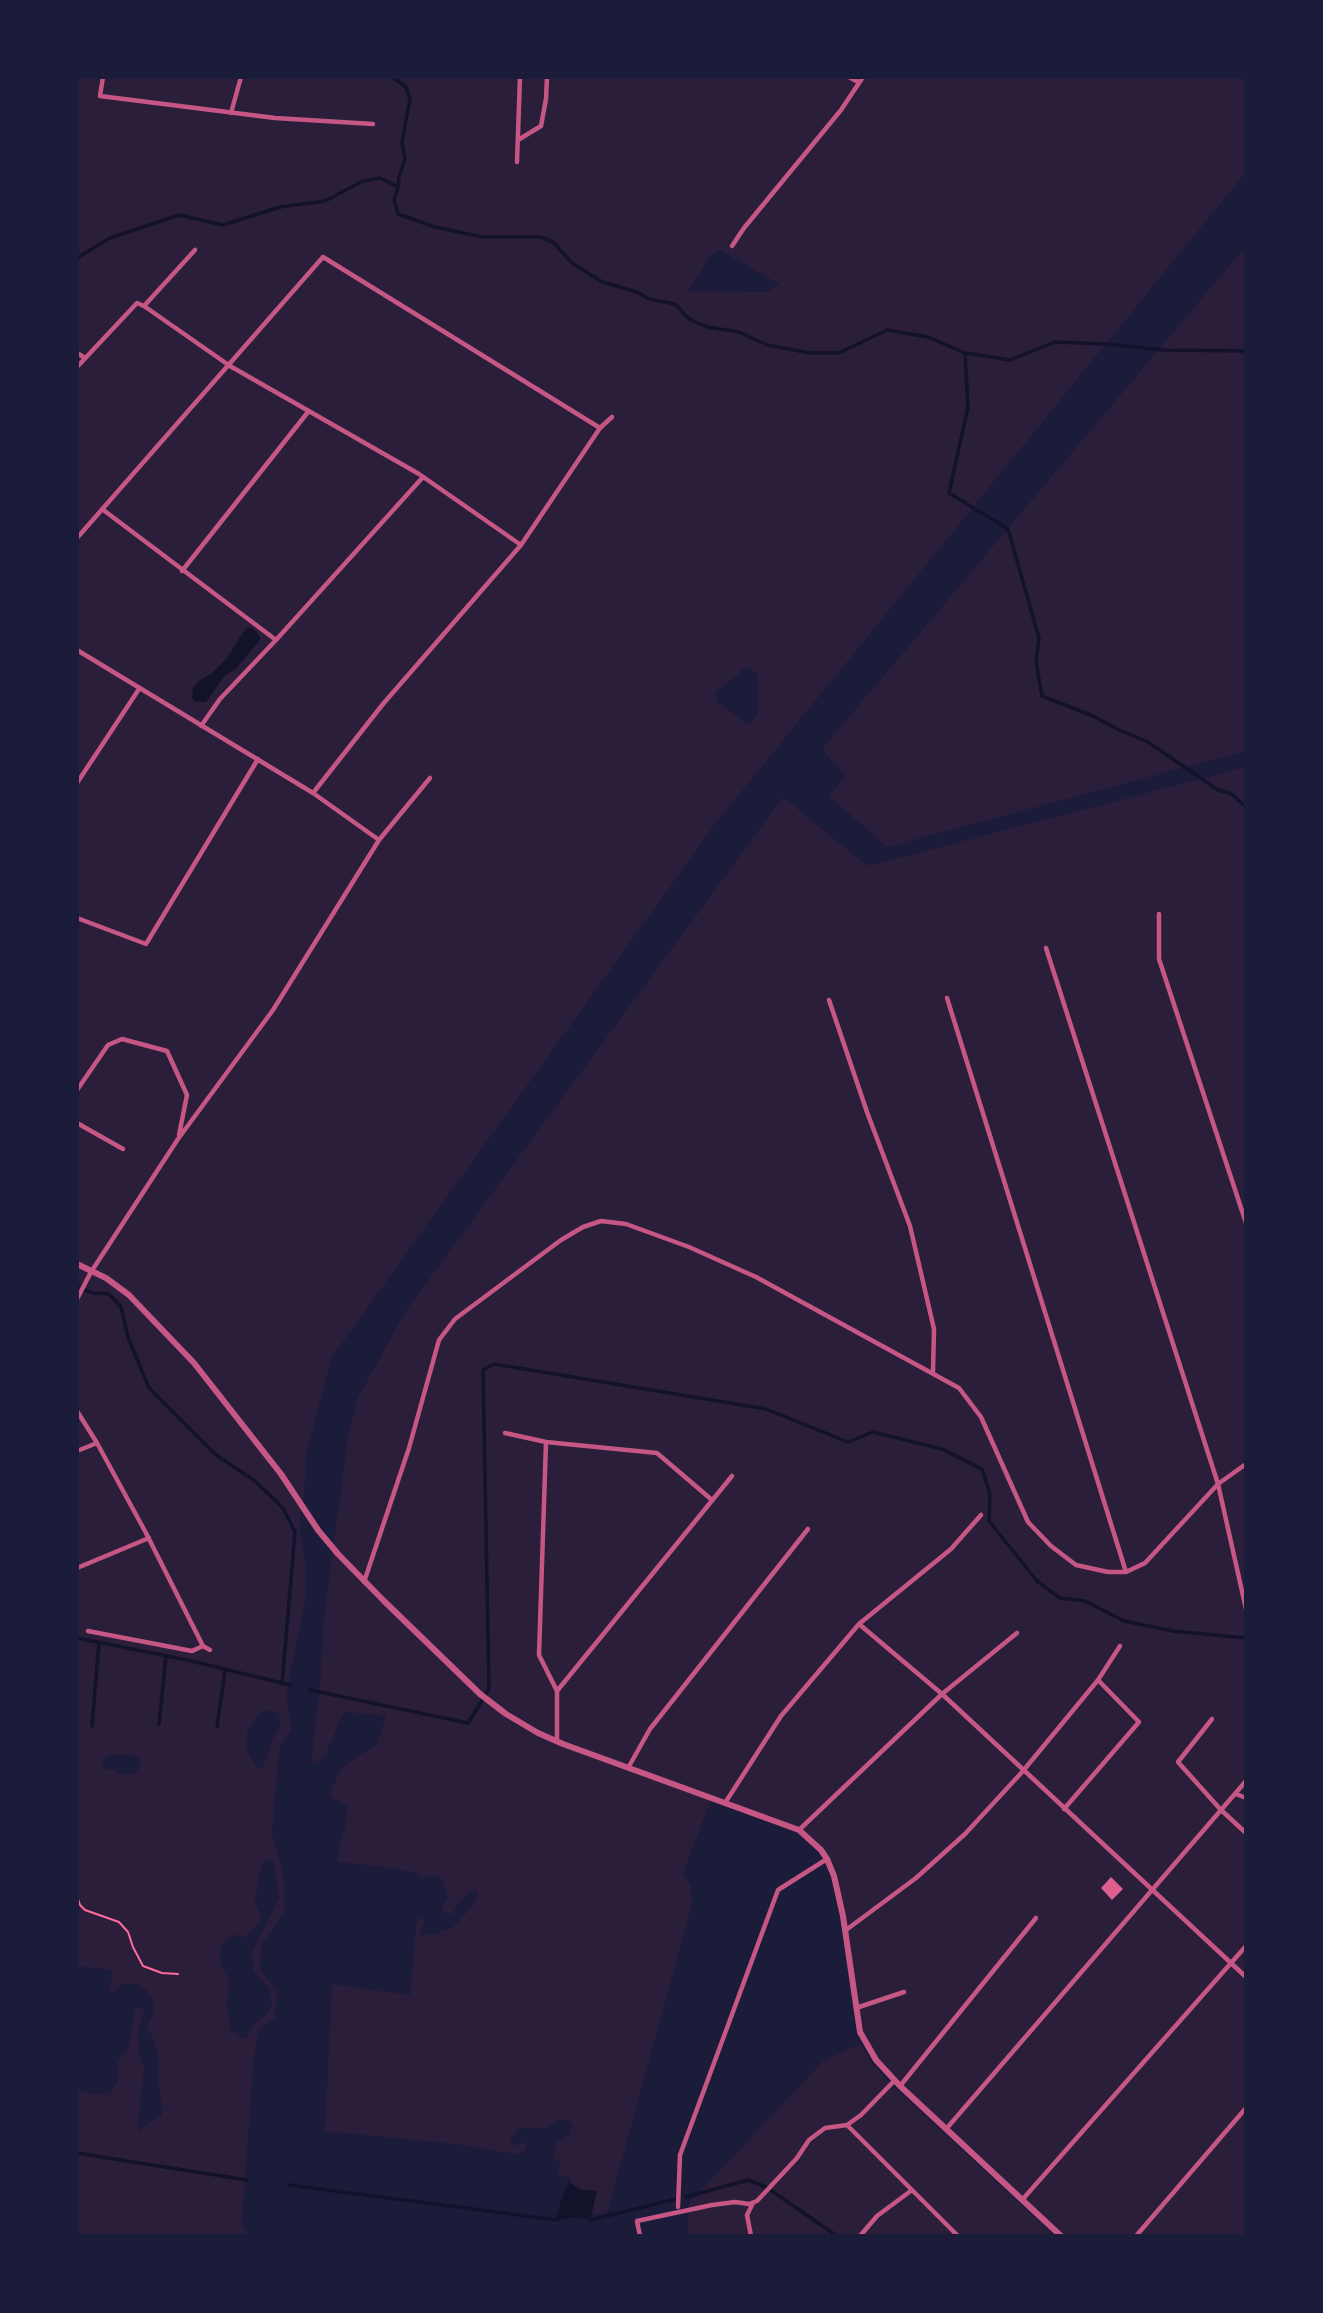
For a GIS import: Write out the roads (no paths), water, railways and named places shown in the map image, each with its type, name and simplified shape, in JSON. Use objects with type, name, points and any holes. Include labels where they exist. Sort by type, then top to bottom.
[{"type":"street","points":[[103,77],[100,96],[231,113],[373,124]]},
{"type":"street","points":[[231,113],[241,77]]},
{"type":"street","points":[[517,162],[520,77]]},
{"type":"street","points":[[517,140],[541,125],[547,77]]},
{"type":"street","points":[[849,77],[858,82]]},
{"type":"street","points":[[732,246],[841,110],[863,77]]},
{"type":"street","points":[[144,306],[195,250]]},
{"type":"street","points":[[77,538],[323,257],[600,428]]},
{"type":"street","points":[[77,366],[137,303],[230,366],[423,477],[522,545]]},
{"type":"street","points":[[77,353],[85,358]]},
{"type":"street","points":[[182,571],[309,412]]},
{"type":"street","points":[[313,793],[383,704],[522,545],[600,428],[612,417]]},
{"type":"street","points":[[201,726],[220,699],[423,477]]},
{"type":"street","points":[[102,509],[276,640]]},
{"type":"street","points":[[77,650],[313,793],[379,840]]},
{"type":"street","points":[[77,783],[139,689]]},
{"type":"street","points":[[77,918],[146,944],[258,759]]},
{"type":"street","points":[[77,1299],[91,1272],[178,1139],[273,1010],[379,840],[430,778]]},
{"type":"street","points":[[1159,914],[1159,959],[1246,1223]]},
{"type":"street","points":[[1046,948],[1218,1484],[1246,1609]]},
{"type":"street","points":[[947,998],[1126,1572]]},
{"type":"street","points":[[829,1000],[910,1226],[934,1329],[933,1372]]},
{"type":"street","points":[[77,1090],[108,1045],[122,1039],[167,1051],[187,1095],[178,1139]]},
{"type":"street","points":[[77,1123],[123,1149]]},
{"type":"street","points":[[364,1582],[409,1448],[439,1340],[455,1319],[561,1240],[583,1227],[601,1221],[626,1224],[689,1247],[756,1277],[959,1388],[981,1417],[1028,1522],[1051,1546],[1076,1565],[1108,1572],[1126,1572],[1145,1563],[1218,1484],[1246,1464]]},
{"type":"street","points":[[77,1264],[106,1278],[129,1295],[194,1363],[281,1474],[318,1530],[364,1582],[506,1715],[557,1742],[799,1830],[823,1852],[834,1877],[846,1930],[860,2032],[876,2060],[1061,2236]]},
{"type":"street","points":[[77,1411],[149,1538],[204,1646],[210,1650]]},
{"type":"street","points":[[505,1433],[546,1442],[657,1454],[712,1500]]},
{"type":"street","points":[[546,1442],[539,1655],[557,1691],[557,1742]]},
{"type":"street","points":[[77,1451],[97,1443]]},
{"type":"street","points":[[557,1691],[732,1476]]},
{"type":"street","points":[[725,1803],[781,1716],[859,1624],[951,1549],[981,1515]]},
{"type":"street","points":[[628,1769],[650,1729],[808,1530]]},
{"type":"street","points":[[77,1568],[149,1538]]},
{"type":"street","points":[[859,1624],[942,1694],[1246,1977]]},
{"type":"street","points":[[88,1631],[192,1651],[204,1646]]},
{"type":"street","points":[[799,1830],[942,1694],[1017,1633]]},
{"type":"street","points":[[846,1930],[916,1878],[965,1834],[1023,1772],[1097,1680],[1120,1646]]},
{"type":"street","points":[[1064,1809],[1139,1722],[1097,1680]]},
{"type":"street","points":[[1212,1719],[1178,1762],[1221,1810],[1246,1833]]},
{"type":"street","points":[[947,2128],[1246,1781]]},
{"type":"street","points":[[1236,1794],[1246,1798]]},
{"type":"street","points":[[678,2207],[680,2155],[778,1890],[827,1859]]},
{"type":"street","points":[[751,2236],[747,2215],[753,2202],[772,2186],[809,2140],[825,2128],[847,2125],[898,2083],[1036,1918]]},
{"type":"street","points":[[1022,2200],[1246,1946]]},
{"type":"street","points":[[855,2009],[904,1992]]},
{"type":"street","points":[[1136,2236],[1246,2108]]},
{"type":"street","points":[[847,2125],[958,2236]]},
{"type":"street","points":[[860,2236],[877,2216],[912,2190]]},
{"type":"street","points":[[640,2236],[637,2221],[712,2205],[753,2202]]},
{"type":"waterway","points":[[392,77],[406,87],[410,98],[402,143],[405,159],[398,187]]},
{"type":"waterway","points":[[77,258],[110,238],[179,215],[223,225],[280,207],[325,201],[363,181],[380,178],[398,187],[394,200],[398,214],[435,227],[482,237],[540,237],[553,242],[572,263],[602,282],[637,292],[649,299],[675,304],[689,319],[707,327],[739,332],[767,345],[810,353],[839,353],[887,330],[928,337],[965,353],[1010,360],[1055,342],[1164,350],[1246,351]]},
{"type":"waterway","points":[[965,353],[968,407],[949,493],[1008,529],[1039,638],[1036,661],[1042,696],[1148,742],[1218,790],[1230,793],[1244,805],[1246,803]]},
{"type":"waterway","points":[[77,1287],[93,1293],[109,1294],[121,1307],[128,1337],[149,1388],[216,1455],[255,1481],[283,1508],[295,1532],[282,1684]]},
{"type":"waterway","points":[[310,1690],[468,1723],[489,1689],[483,1370],[494,1364],[766,1409],[848,1442],[873,1432],[942,1449],[982,1469],[990,1494],[989,1521],[1037,1581],[1060,1598],[1085,1601],[1124,1621],[1173,1631],[1246,1638]]},
{"type":"waterway","points":[[77,1638],[187,1660],[290,1685]]},
{"type":"waterway","points":[[92,1726],[99,1642]]},
{"type":"waterway","points":[[159,1724],[166,1656]]},
{"type":"waterway","points":[[217,1727],[225,1671]]},
{"type":"waterway","points":[[77,2153],[247,2180]]},
{"type":"waterway","points":[[686,2197],[748,2180],[766,2187]]},
{"type":"waterway","points":[[289,2185],[557,2220]]},
{"type":"waterway","points":[[772,2191],[837,2236]]},
{"type":"waterway","points":[[588,2216],[590,2220],[676,2199]]}]
